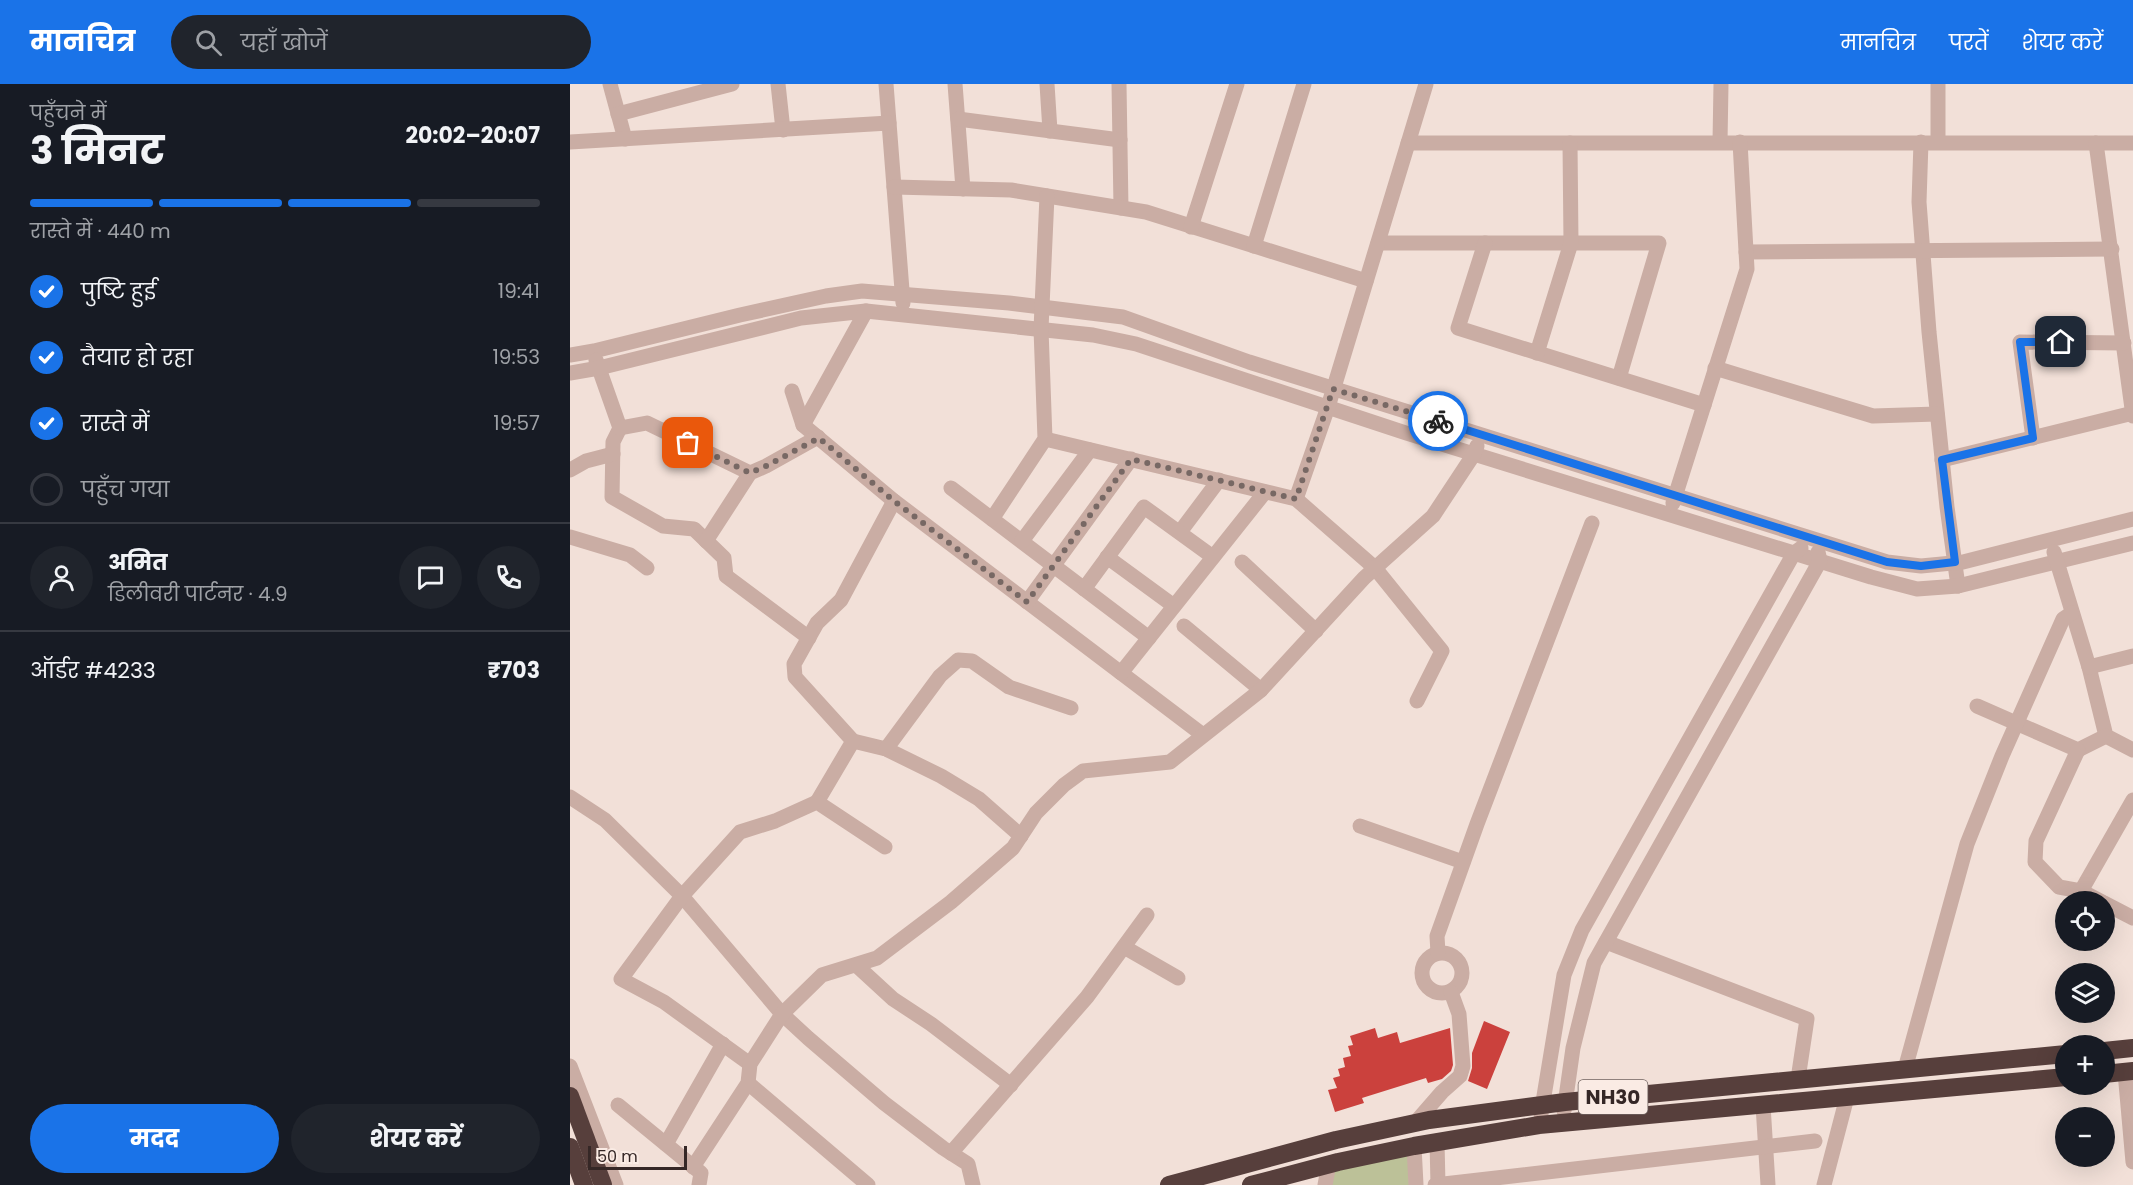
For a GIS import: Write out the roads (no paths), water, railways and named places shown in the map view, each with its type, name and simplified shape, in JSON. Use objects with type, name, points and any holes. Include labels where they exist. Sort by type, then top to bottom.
[{"type":"highway","points":[[2115,1050],[2133,1048]]},
{"type":"highway","name":"NH30","points":[[1169,1185],[1336,1140],[1415,1123],[1542,1104],[2055,1055]]},
{"type":"highway","name":"NH30","points":[[1251,1185],[1329,1164],[1437,1141],[1539,1125],[2055,1078]]},
{"type":"highway","points":[[570,1096],[603,1185]]},
{"type":"highway","points":[[570,1147],[585,1185]]},
{"type":"street","points":[[610,84],[625,139]]},
{"type":"street","points":[[618,114],[732,84]]},
{"type":"street","points":[[778,84],[783,130]]},
{"type":"street","points":[[886,84],[904,315]]},
{"type":"street","points":[[955,84],[963,189]]},
{"type":"street","points":[[1047,84],[1050,131]]},
{"type":"street","points":[[1119,84],[1121,208]]},
{"type":"street","points":[[1191,227],[1237,84]]},
{"type":"street","points":[[1254,246],[1304,84]]},
{"type":"street","points":[[1296,499],[1328,407],[1426,84]]},
{"type":"street","points":[[1720,142],[1721,84]]},
{"type":"street","points":[[1938,84],[1938,142]]},
{"type":"street","points":[[957,119],[1119,140]]},
{"type":"street","points":[[570,142],[889,123]]},
{"type":"street","points":[[1669,515],[1747,269],[1740,142]]},
{"type":"street","points":[[1921,142],[1919,202],[1923,251],[1937,414],[1958,586]]},
{"type":"street","points":[[1408,143],[2133,143]]},
{"type":"street","points":[[1538,353],[1571,243],[1570,143]]},
{"type":"street","points":[[1942,460],[2133,415],[2096,143]]},
{"type":"street","points":[[894,187],[1011,190],[1146,212],[1366,281]]},
{"type":"street","points":[[992,519],[1045,439],[1041,330],[1047,196]]},
{"type":"street","points":[[1377,243],[1659,243],[1619,378]]},
{"type":"street","points":[[1485,243],[1458,328],[1704,405]]},
{"type":"street","points":[[1746,252],[2112,249]]},
{"type":"street","points":[[570,355],[826,296],[862,291],[1042,307],[1123,317],[1333,389],[1887,562],[1921,566],[1955,562],[2133,519]]},
{"type":"street","points":[[803,425],[866,311]]},
{"type":"street","points":[[571,372],[599,368],[801,318],[866,311],[1093,335],[1136,344],[1474,454],[1917,589],[1958,586],[2133,543]]},
{"type":"street","points":[[2033,438],[2020,342],[2124,344]]},
{"type":"street","points":[[594,351],[620,428],[613,441],[612,497],[663,526],[694,529],[724,558],[726,576],[809,639]]},
{"type":"street","points":[[1715,368],[1873,416],[1937,414]]},
{"type":"street","points":[[792,391],[803,425],[894,501],[1203,735]]},
{"type":"street","points":[[620,428],[647,423],[750,473]]},
{"type":"street","points":[[693,1167],[748,1083],[750,1064],[782,1014],[822,975],[878,958],[951,902],[1013,848],[1036,813],[1064,785],[1083,771],[1170,762],[1261,690],[1376,568],[1433,516],[1474,454],[1481,435]]},
{"type":"street","points":[[706,541],[750,473],[819,438]]},
{"type":"street","points":[[1045,439],[1296,499],[1376,568],[1442,651],[1417,701]]},
{"type":"street","points":[[1022,542],[1090,450]]},
{"type":"street","points":[[570,470],[586,461],[613,454]]},
{"type":"street","points":[[1027,602],[1131,459]]},
{"type":"street","points":[[1179,532],[1219,480]]},
{"type":"street","points":[[951,488],[1149,638]]},
{"type":"street","points":[[1121,673],[1264,492]]},
{"type":"street","points":[[894,501],[842,600],[817,624],[794,664],[795,677],[853,741],[886,748],[941,776],[979,799],[1021,836]]},
{"type":"street","points":[[1083,588],[1144,507],[1213,557]]},
{"type":"street","points":[[1438,953],[1437,936],[1463,862],[1592,523]]},
{"type":"street","points":[[570,537],[630,555],[647,568]]},
{"type":"street","points":[[1539,1125],[1564,975],[1582,930],[1794,553],[1815,539]]},
{"type":"street","points":[[1563,1123],[1573,1048],[1594,963],[1820,561],[1815,539]]},
{"type":"street","points":[[2050,540],[2089,667],[2106,736],[2133,750]]},
{"type":"street","points":[[1107,557],[1174,606]]},
{"type":"street","points":[[1242,562],[1316,631]]},
{"type":"street","points":[[1905,1069],[1967,844],[2063,620],[2072,613]]},
{"type":"street","points":[[1184,626],[1261,690]]},
{"type":"street","points":[[2089,667],[2133,656]]},
{"type":"street","points":[[886,748],[940,676],[958,660],[972,661],[1009,687],[1071,708]]},
{"type":"street","points":[[1977,706],[2078,750]]},
{"type":"street","points":[[2106,736],[2078,750],[2036,841],[2035,862],[2059,887],[2081,891],[2133,800]]},
{"type":"street","points":[[750,1064],[664,1002],[621,979],[682,896],[740,832],[775,821],[817,802],[853,741]]},
{"type":"street","points":[[570,798],[605,820],[682,896],[782,1014],[884,1103],[968,1164],[973,1185]]},
{"type":"street","points":[[817,802],[885,846]]},
{"type":"street","points":[[1360,826],[1463,862]]},
{"type":"street","points":[[2115,908],[2133,918]]},
{"type":"street","points":[[951,1153],[1087,997],[1147,915]]},
{"type":"street","points":[[1606,942],[1807,1019],[1798,1079]]},
{"type":"street","points":[[1124,947],[1178,978]]},
{"type":"street","points":[[1438,953],[1447,953],[1460,963],[1462,980],[1451,992],[1442,994],[1434,992],[1423,980],[1422,971],[1425,963],[1438,953]]},
{"type":"street","points":[[856,964],[893,999],[931,1024],[1011,1085]]},
{"type":"street","points":[[1415,1123],[1442,1092],[1460,1076],[1463,1066],[1459,1014],[1451,992]]},
{"type":"street","points":[[666,1144],[723,1044]]},
{"type":"street","points":[[570,1066],[616,1185]]},
{"type":"street","points":[[2129,1072],[2133,1162]]},
{"type":"street","points":[[748,1083],[868,1185]]},
{"type":"street","points":[[1824,1185],[1847,1097]]},
{"type":"street","points":[[1763,1104],[1768,1185]]},
{"type":"street","points":[[618,1105],[701,1173],[699,1185]]},
{"type":"street","points":[[1437,1141],[1437,1185],[1526,1180],[1766,1145],[1815,1141]]},
{"type":"street","points":[[1414,1146],[1416,1185]]},
{"type":"street","points":[[1325,1185],[1329,1164]]}]
